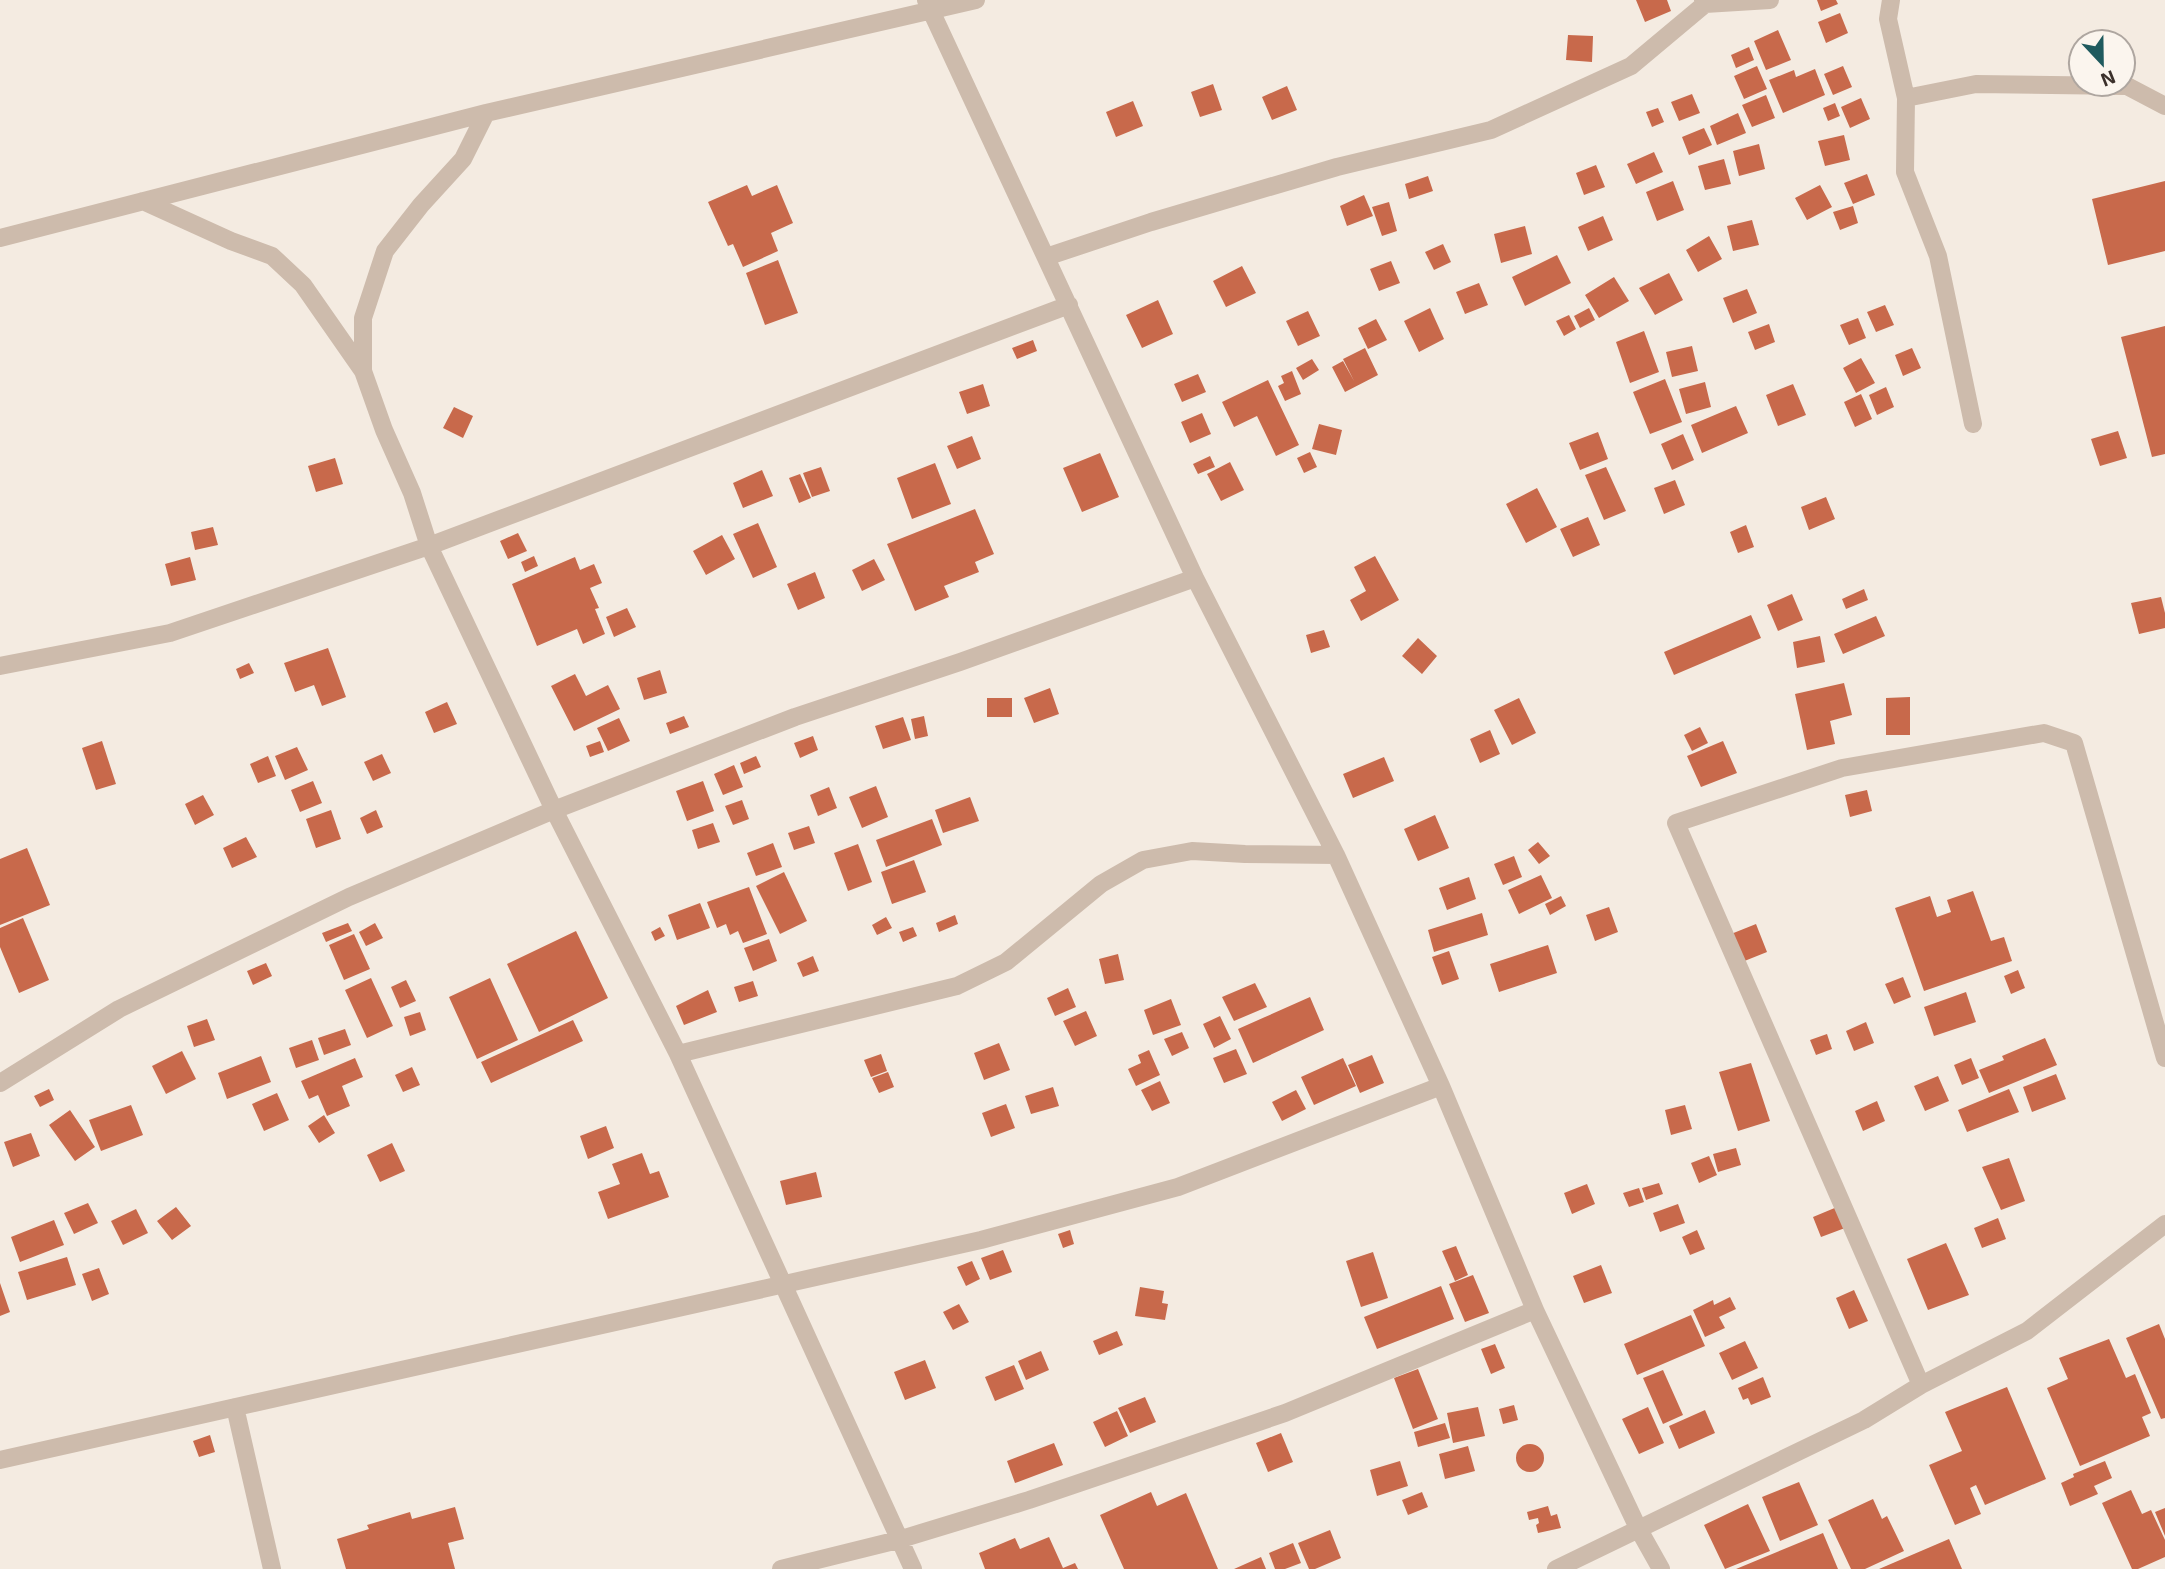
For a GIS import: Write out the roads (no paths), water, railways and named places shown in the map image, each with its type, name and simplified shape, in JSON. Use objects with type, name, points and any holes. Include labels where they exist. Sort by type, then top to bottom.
[{"type":"street","points":[[0,237],[486,113],[928,6],[976,0]]},
{"type":"street","points":[[1046,257],[1151,222],[1337,167],[1491,130],[1631,66],[1704,2],[1770,0]]},
{"type":"street","points":[[1891,0],[1888,19],[1906,98],[1905,172],[1938,256],[1973,424]]},
{"type":"street","points":[[928,6],[1195,578],[1336,855],[1441,1086],[1535,1310],[1638,1528],[1661,1569]]},
{"type":"street","points":[[1906,98],[1976,85],[2127,86],[2165,106]]},
{"type":"street","points":[[363,371],[363,318],[385,251],[421,205],[463,159],[486,113]]},
{"type":"street","points":[[143,201],[231,241],[272,256],[303,285],[363,371],[384,430],[412,493],[429,546],[554,810],[678,1054],[913,1569]]},
{"type":"street","points":[[0,666],[170,633],[429,546],[1069,305]]},
{"type":"street","points":[[0,1083],[131,1003],[349,897],[554,810],[795,717],[960,662],[1195,578]]},
{"type":"street","points":[[1921,1385],[1676,823],[1842,768],[2044,733],[2074,743],[2165,1058]]},
{"type":"street","points":[[678,1054],[957,986],[1006,962],[1101,884],[1143,860],[1192,851],[1336,855]]},
{"type":"street","points":[[0,1460],[981,1240],[1178,1187],[1441,1086]]},
{"type":"street","points":[[1556,1569],[1864,1420],[1921,1385],[2027,1331],[2165,1224]]},
{"type":"street","points":[[780,1569],[898,1540],[1029,1500],[1285,1412],[1535,1310]]},
{"type":"street","points":[[235,1407],[272,1569]]}]
